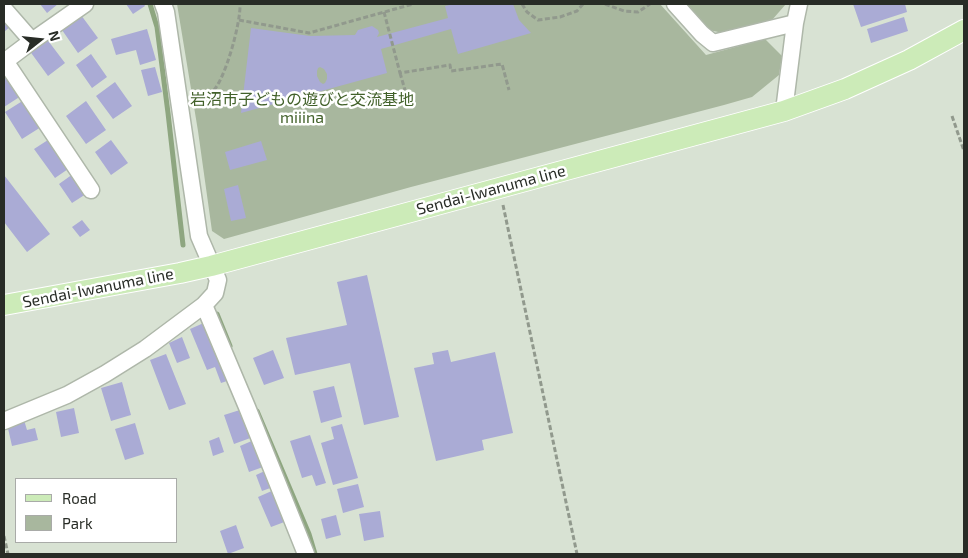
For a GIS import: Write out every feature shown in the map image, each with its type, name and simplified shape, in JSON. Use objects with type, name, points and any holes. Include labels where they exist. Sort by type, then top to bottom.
[{"type":"main road","name":"Sendai-Iwanuma line","points":[[4,305],[211,266],[784,111],[845,89],[909,60],[964,30]]},
{"type":"street","points":[[84,4],[4,62],[91,190]]},
{"type":"street","points":[[4,421],[67,395],[145,350],[204,305],[215,293],[218,280],[199,236],[163,4]]},
{"type":"street","points":[[675,4],[702,34],[713,43],[795,24]]},
{"type":"street","points":[[784,111],[799,4]]},
{"type":"street","points":[[4,9],[32,41]]},
{"type":"street","points":[[204,305],[306,554]]},
{"type":"path","points":[[193,101],[211,94],[219,84],[232,50],[239,20],[240,4]]},
{"type":"path","points":[[239,20],[309,33],[384,12],[402,5],[413,4]]},
{"type":"path","points":[[522,4],[527,12],[538,20],[560,17],[578,11],[583,4]]},
{"type":"path","points":[[605,4],[624,11],[638,12],[650,4]]},
{"type":"path","points":[[384,12],[405,90]]},
{"type":"path","points":[[400,73],[450,64],[451,71],[502,64],[509,90]]},
{"type":"path","points":[[952,116],[964,151]]},
{"type":"path","points":[[500,188],[577,554]]},
{"type":"path","points":[[4,536],[8,554]]},
{"type":"green space","name":"岩沼市子どもの遊びと交流基地 miiina","points":[[177,4],[660,4],[706,55],[765,39],[782,56],[779,75],[752,97],[411,187],[224,239],[212,231]]},
{"type":"green space","points":[[685,4],[786,4],[772,20],[723,33],[709,30]]},
{"type":"building","points":[[40,4],[58,4],[47,13]]},
{"type":"building","points":[[126,4],[144,4],[145,6],[133,14]]},
{"type":"building","points":[[454,4],[513,4],[519,20],[531,33],[458,54],[451,29],[381,49],[387,73],[241,113],[251,28],[310,36],[355,35],[358,30],[372,26],[378,30],[377,37],[448,18],[445,6]],"holes":[[[320,67],[324,69],[327,79],[323,84],[317,76],[317,71]]]},
{"type":"building","points":[[853,4],[905,4],[907,12],[861,27]]},
{"type":"building","points":[[81,15],[98,38],[78,53],[62,30]]},
{"type":"building","points":[[904,17],[908,31],[871,43],[867,29]]},
{"type":"building","points":[[4,18],[11,26],[4,32]]},
{"type":"building","points":[[147,29],[156,60],[140,65],[136,50],[116,55],[111,39]]},
{"type":"building","points":[[46,38],[65,63],[48,76],[29,50]]},
{"type":"building","points":[[91,54],[107,77],[92,88],[76,65]]},
{"type":"building","points":[[155,67],[162,92],[148,96],[141,70]]},
{"type":"building","points":[[4,70],[21,96],[4,107]]},
{"type":"building","points":[[115,82],[132,106],[113,119],[96,96]]},
{"type":"building","points":[[24,100],[41,127],[22,139],[5,112]]},
{"type":"building","points":[[86,101],[106,130],[86,144],[66,116]]},
{"type":"building","points":[[51,138],[71,167],[55,178],[34,149]]},
{"type":"building","points":[[111,140],[128,163],[111,175],[95,152]]},
{"type":"building","points":[[261,141],[267,160],[230,170],[225,152]]},
{"type":"building","points":[[73,174],[86,194],[72,203],[59,184]]},
{"type":"building","points":[[4,175],[50,234],[27,252],[4,222]]},
{"type":"building","points":[[238,185],[246,218],[231,221],[224,189]]},
{"type":"building","points":[[82,220],[90,230],[80,237],[72,227]]},
{"type":"building","points":[[367,275],[399,417],[364,425],[350,363],[295,375],[286,338],[347,325],[337,282]]},
{"type":"building","points":[[206,322],[230,380],[221,383],[215,367],[207,370],[190,329]]},
{"type":"building","points":[[182,337],[190,358],[177,363],[169,343]]},
{"type":"building","points":[[273,350],[284,378],[264,385],[253,358]]},
{"type":"building","points":[[448,350],[451,362],[495,352],[513,433],[482,440],[484,450],[436,461],[414,368],[434,364],[432,353]]},
{"type":"building","points":[[166,354],[186,404],[169,410],[150,360]]},
{"type":"building","points":[[122,382],[131,415],[111,421],[101,388]]},
{"type":"building","points":[[334,386],[342,417],[321,423],[313,391]]},
{"type":"building","points":[[74,408],[79,433],[61,437],[56,412]]},
{"type":"building","points":[[243,409],[253,437],[234,444],[224,415]]},
{"type":"building","points":[[24,420],[27,430],[35,428],[38,440],[12,446],[7,424]]},
{"type":"building","points":[[135,423],[144,454],[125,460],[115,429]]},
{"type":"building","points":[[342,424],[358,478],[333,485],[321,443],[334,439],[331,427]]},
{"type":"building","points":[[310,435],[326,483],[316,486],[312,475],[302,478],[290,441]]},
{"type":"building","points":[[219,437],[224,452],[213,456],[209,441]]},
{"type":"building","points":[[254,440],[263,467],[249,472],[240,446]]},
{"type":"building","points":[[267,470],[273,487],[262,491],[256,475]]},
{"type":"building","points":[[358,484],[364,507],[343,513],[337,489]]},
{"type":"building","points":[[274,490],[287,521],[271,527],[258,497]]},
{"type":"building","points":[[380,511],[384,537],[364,541],[359,514]]},
{"type":"building","points":[[336,515],[341,535],[326,539],[321,519]]},
{"type":"building","points":[[236,525],[244,548],[228,554],[220,531]]},
{"type":"waterway","points":[[150,4],[157,27],[183,245]]},
{"type":"waterway","points":[[217,314],[230,346]]},
{"type":"waterway","points":[[257,411],[309,534],[315,554]]}]
